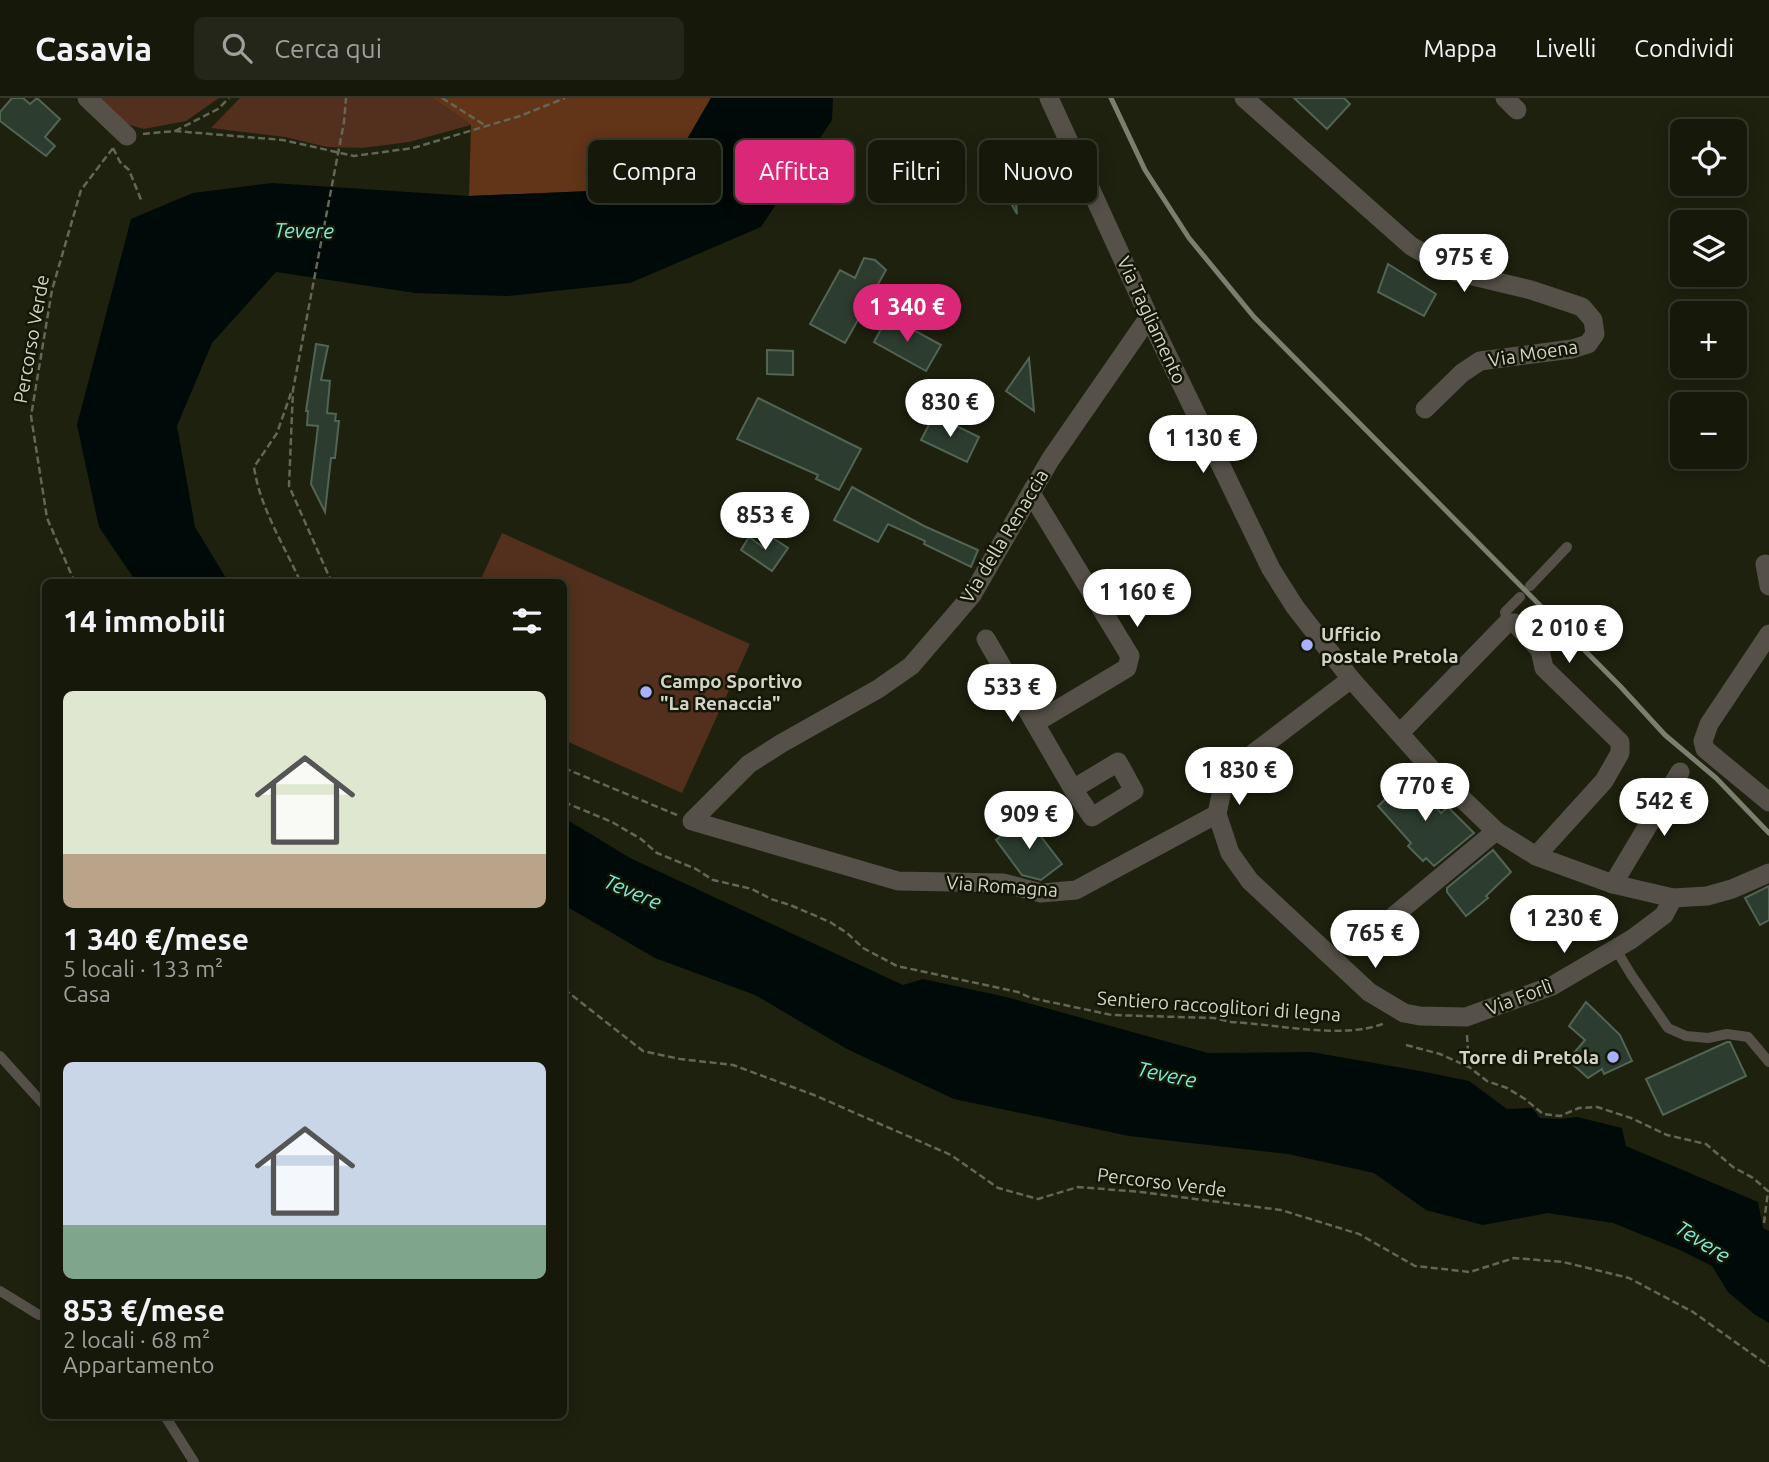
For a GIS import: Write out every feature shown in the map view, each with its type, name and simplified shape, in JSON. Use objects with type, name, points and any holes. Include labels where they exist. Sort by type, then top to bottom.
[{"type":"street","points":[[87,98],[120,142]]},
{"type":"street","name":"Via Tagliamento","points":[[1049,98],[1149,317],[1271,569],[1295,607],[1351,680],[1433,771],[1496,831],[1536,856],[1613,884],[1673,898],[1707,896],[1732,889],[1769,873]]},
{"type":"street","name":"Via Moena","points":[[1244,98],[1411,246],[1456,272],[1531,289],[1582,307],[1593,320],[1595,334],[1588,344],[1572,349],[1480,361],[1462,373],[1425,409]]},
{"type":"street","name":"Via della Renaccia","points":[[691,821],[749,764],[878,689],[911,666],[972,595],[1050,460],[1149,317]]},
{"type":"street","points":[[1031,493],[1130,656],[1127,668],[1035,723]]},
{"type":"street","points":[[1765,565],[1769,586]]},
{"type":"street","points":[[1400,733],[1507,623],[1515,623],[1540,650],[1544,668],[1619,742],[1620,753],[1604,781],[1536,856]]},
{"type":"street","points":[[1769,634],[1709,724],[1703,741],[1705,749],[1769,802]]},
{"type":"street","points":[[986,639],[1073,789]]},
{"type":"street","points":[[1217,814],[1222,790],[1234,768],[1351,680]]},
{"type":"street","points":[[1613,884],[1680,772]]},
{"type":"street","name":"Via Romagna","points":[[691,821],[898,881],[1003,883],[1041,893],[1076,890],[1217,814]]},
{"type":"street","name":"Via Forlì","points":[[1217,814],[1230,853],[1250,881],[1369,992],[1404,1013],[1420,1016],[1466,1017],[1552,986],[1664,915],[1673,898]]},
{"type":"street","points":[[1384,924],[1496,831]]},
{"type":"lane","points":[[1530,586],[1567,547]]},
{"type":"lane","points":[[1507,623],[1505,612],[1520,597]]},
{"type":"lane","points":[[1615,948],[1668,1028],[1686,1036],[1708,1038],[1727,1034],[1748,1037],[1769,1062]]},
{"type":"lane","points":[[0,1056],[42,1103]]},
{"type":"lane","points":[[0,1291],[39,1315],[42,1314]]},
{"type":"lane","points":[[166,1419],[194,1462]]},
{"type":"path","points":[[229,98],[218,109],[175,131],[283,140],[354,156],[413,148],[520,116],[565,98]]},
{"type":"path","points":[[330,579],[289,486],[293,390],[344,122],[346,98]]},
{"type":"path","points":[[443,98],[486,126]]},
{"type":"path","points":[[120,142],[120,162],[129,170],[142,202]]},
{"type":"path","name":"Percorso Verde","points":[[73,579],[47,518],[32,416],[52,290],[81,191],[120,142]]},
{"type":"path","points":[[293,390],[277,433],[254,467],[257,486],[273,526],[299,579]]},
{"type":"path","points":[[567,769],[691,821]]},
{"type":"path","name":"Sentiero raccoglitori di legna","points":[[567,803],[611,822],[641,839],[657,853],[696,869],[713,880],[752,890],[830,922],[863,948],[897,966],[1112,1015],[1214,1018],[1321,1030],[1375,1027]]},
{"type":"path","name":"Percorso Verde","points":[[567,991],[643,1051],[680,1059],[733,1065],[814,1095],[951,1155],[998,1188],[1038,1199],[1078,1187],[1141,1192],[1281,1210],[1359,1234],[1415,1266],[1470,1272],[1514,1258],[1563,1262],[1629,1278],[1693,1312],[1769,1366]]},
{"type":"path","points":[[1466,1017],[1469,1067]]},
{"type":"path","points":[[1406,1045],[1440,1054],[1469,1067],[1487,1081],[1507,1088],[1543,1114],[1560,1116],[1578,1108],[1597,1107],[1631,1118],[1667,1135],[1706,1144],[1768,1191],[1764,1223]]},
{"type":"shaded area","points":[[97,98],[219,98],[186,121],[144,129],[126,124]]},
{"type":"shaded area","points":[[240,98],[432,98],[471,125],[409,142],[362,148],[327,147],[285,137],[211,128]]},
{"type":"shaded area","points":[[432,98],[711,98],[687,140],[588,140],[588,191],[469,196],[471,125]]},
{"type":"shaded area","name":"Campo Sportivo \"La Renaccia\"","points":[[502,533],[750,644],[682,793],[567,741],[567,579],[481,579]]},
{"type":"water","name":"Tevere","points":[[711,98],[833,98],[832,120],[819,140],[735,140],[735,203],[777,203],[761,227],[630,283],[507,296],[415,293],[276,272],[212,343],[177,426],[195,527],[227,579],[134,579],[99,527],[77,425],[131,219],[193,193],[272,183],[469,196],[588,191],[588,203],[721,203],[721,140],[687,140]]},
{"type":"water","name":"Tevere","points":[[567,820],[630,858],[903,985],[923,979],[1006,997],[1208,1053],[1311,1052],[1420,1071],[1469,1081],[1507,1109],[1532,1108],[1540,1118],[1577,1117],[1622,1128],[1626,1146],[1758,1202],[1763,1228],[1769,1231],[1769,1323],[1728,1292],[1712,1266],[1613,1223],[1548,1213],[1483,1225],[1426,1210],[1374,1173],[1288,1154],[1129,1136],[954,1099],[847,1049],[755,995],[655,958],[567,907]]},
{"type":"building","points":[[12,98],[23,98],[30,104],[37,98],[60,119],[45,137],[55,146],[46,156],[0,121],[0,112]]},
{"type":"building","points":[[1294,98],[1344,98],[1350,104],[1327,129]]},
{"type":"building","points":[[864,258],[875,260],[886,270],[845,343],[810,324],[840,270],[855,278]]},
{"type":"building","points":[[1388,264],[1436,294],[1424,316],[1378,292]]},
{"type":"building","points":[[888,316],[941,345],[926,371],[874,342]]},
{"type":"building","points":[[316,344],[328,346],[321,380],[330,381],[327,413],[336,414],[335,421],[339,421],[335,458],[331,458],[325,512],[311,484],[318,426],[307,425],[306,411]]},
{"type":"building","points":[[767,350],[793,351],[793,375],[767,374]]},
{"type":"building","points":[[1029,358],[1034,411],[1006,391]]},
{"type":"building","points":[[758,398],[861,449],[839,490],[816,479],[818,475],[737,439]]},
{"type":"building","points":[[934,415],[979,437],[967,462],[921,440]]},
{"type":"building","points":[[852,487],[924,526],[978,550],[971,567],[888,524],[878,542],[834,520]]},
{"type":"building","points":[[770,536],[788,548],[772,571],[741,550],[749,537],[763,547]]},
{"type":"building","points":[[1409,777],[1441,813],[1448,807],[1474,833],[1434,866],[1426,858],[1423,861],[1408,846],[1411,843],[1378,806]]},
{"type":"building","points":[[1026,817],[1062,864],[1041,880],[1022,875],[996,840]]},
{"type":"building","points":[[1493,850],[1511,872],[1486,896],[1488,898],[1466,916],[1447,892],[1447,888]]},
{"type":"building","points":[[1769,886],[1769,920],[1760,925],[1745,898]]},
{"type":"building","points":[[1586,1002],[1620,1035],[1632,1061],[1604,1074],[1602,1069],[1588,1078],[1568,1060],[1585,1040],[1569,1026]]},
{"type":"building","points":[[1730,1042],[1746,1076],[1663,1115],[1646,1079]]},
{"type":"railway","points":[[1111,98],[1145,170],[1189,238],[1254,317],[1620,686],[1665,735],[1716,778],[1769,833]]},
{"type":"place","name":"Ufficio postale Pretola","points":[[1307,645]]},
{"type":"place","name":"Campo Sportivo \"La Renaccia\"","points":[[646,692]]},
{"type":"place","name":"Torre di Pretola","points":[[1613,1057]]}]
